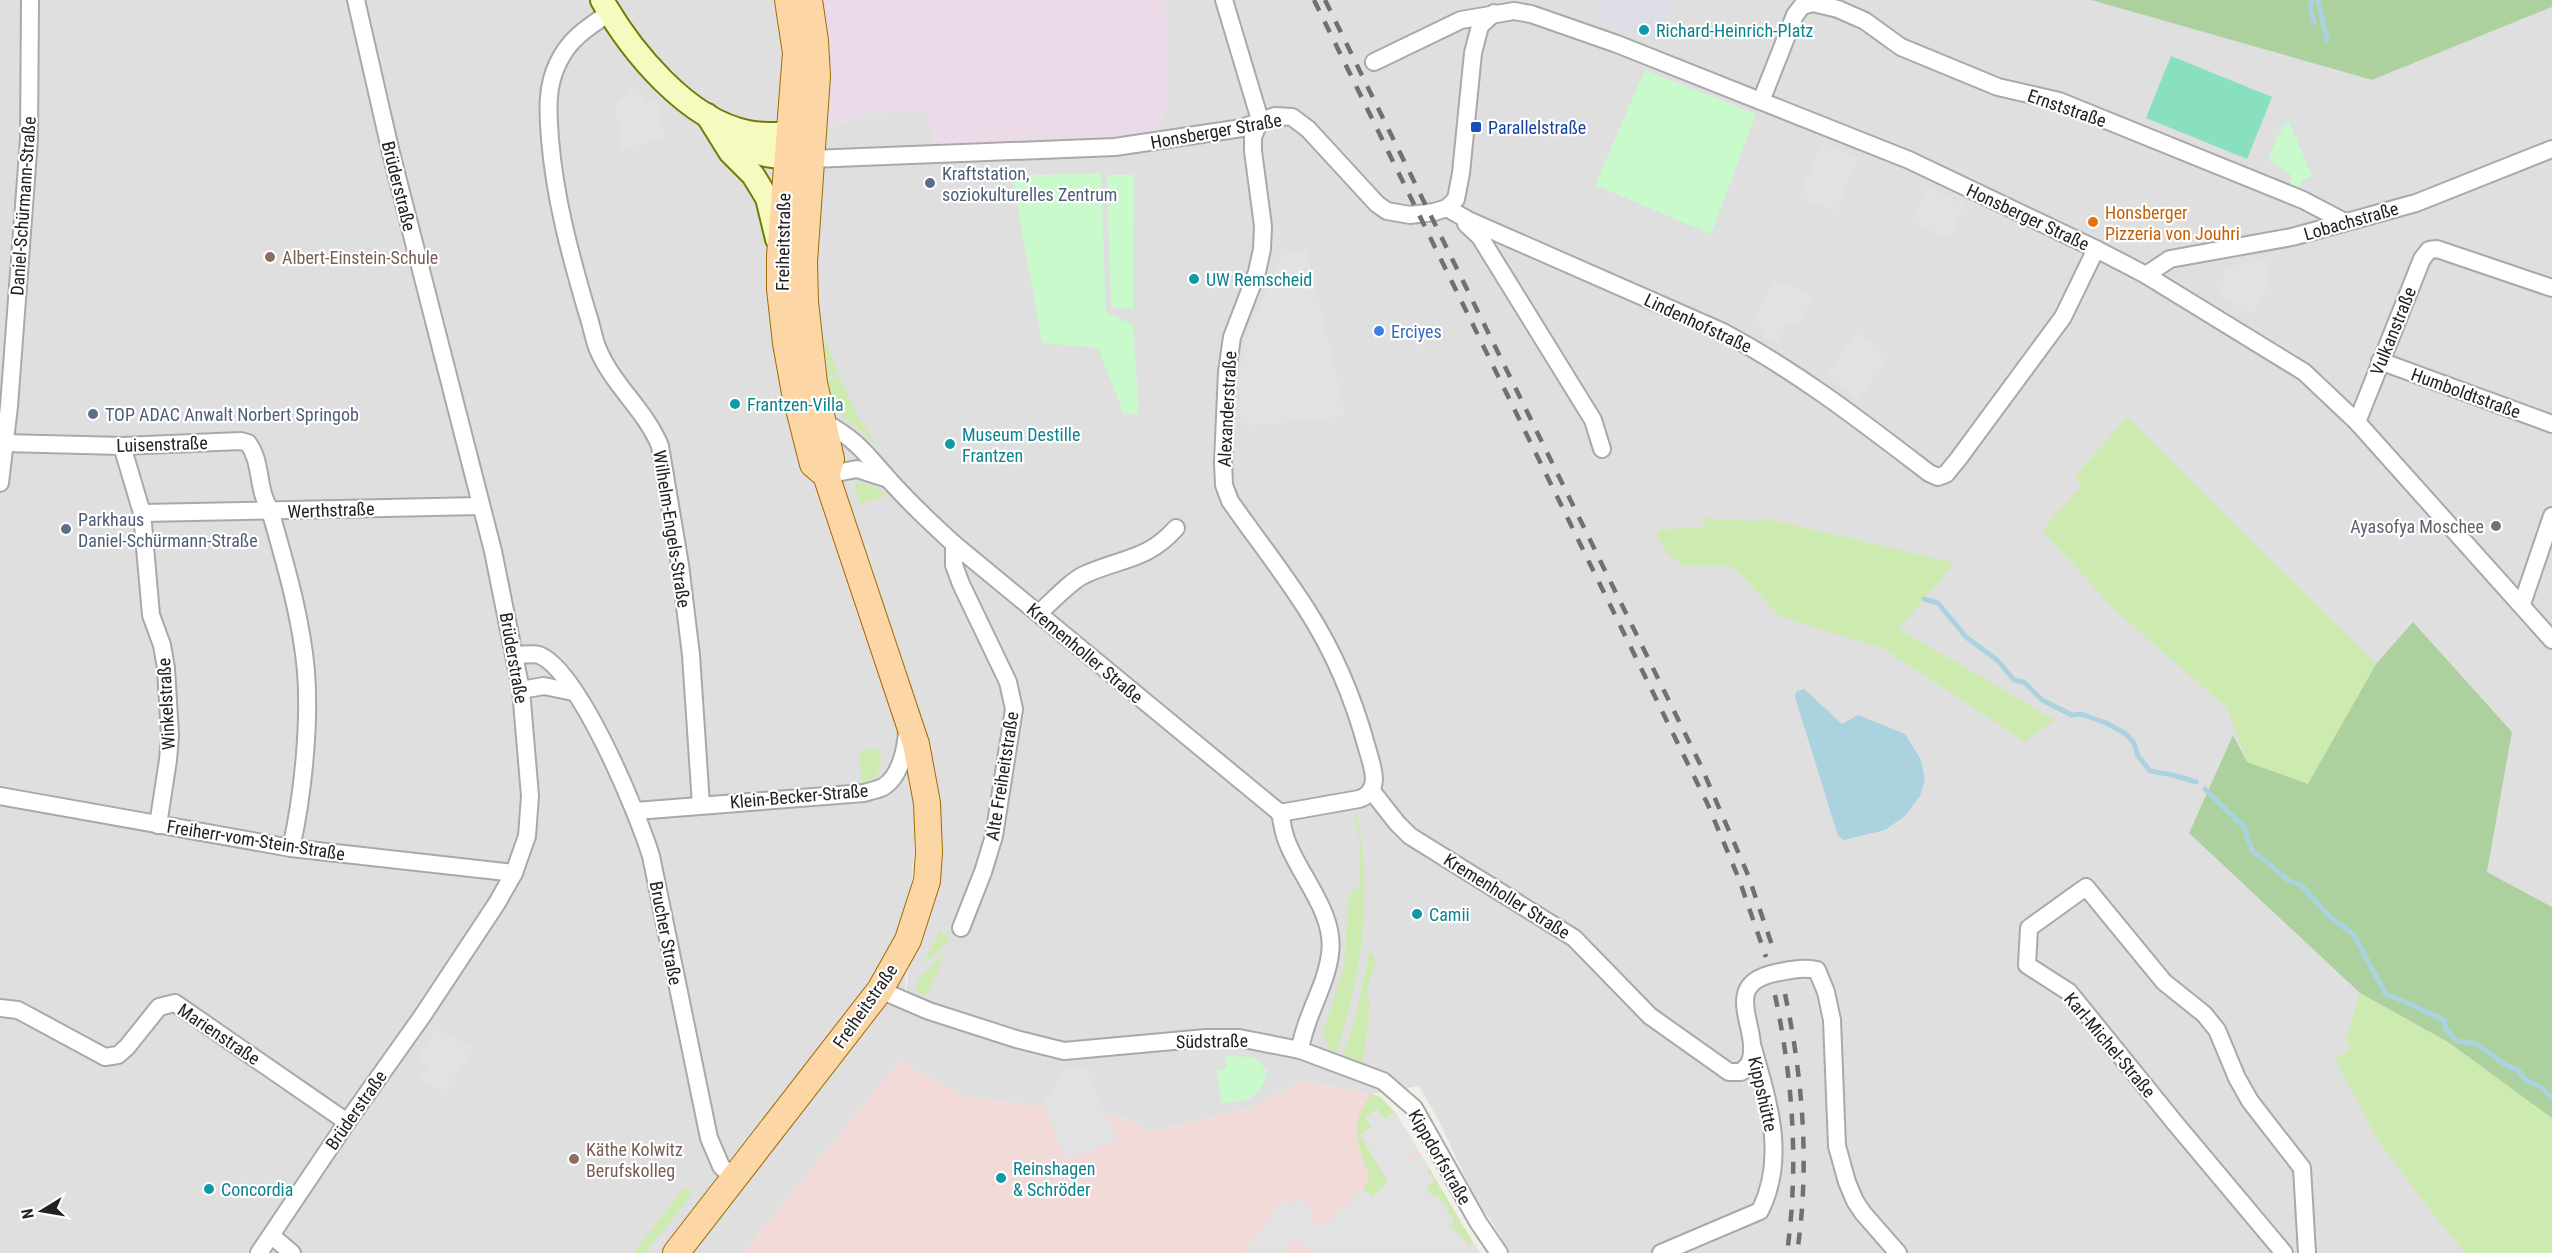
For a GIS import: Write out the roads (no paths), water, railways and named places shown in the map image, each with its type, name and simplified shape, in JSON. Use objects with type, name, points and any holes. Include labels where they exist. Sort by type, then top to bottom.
[{"type":"main road","name":"Freiheitstraße","points":[[803,7],[796,53],[805,302],[809,349],[831,459],[826,475]]},
{"type":"main road","name":"Freiheitstraße","points":[[676,1253],[735,1180],[880,990],[908,940],[927,881],[929,852],[927,803],[923,772],[909,715],[826,475],[813,464],[795,393],[786,343],[780,256],[800,146]]},
{"type":"street","name":"Daniel-Schürmann-Straße","points":[[0,483],[10,395],[29,139],[30,0]]},
{"type":"street","name":"Brüderstraße","points":[[259,1253],[491,913],[514,873],[527,836],[530,796],[516,655],[481,506],[391,153],[357,0]]},
{"type":"street","points":[[1224,0],[1260,120]]},
{"type":"street","name":"Ernststraße","points":[[1761,101],[1792,7],[1813,3],[1838,9],[1865,21],[1901,47],[1998,87],[2059,101],[2303,200],[2345,222]]},
{"type":"street","points":[[605,7],[633,48],[655,74],[707,115],[742,147],[759,155],[800,146]]},
{"type":"street","name":"Wilhelm-Engels-Straße","points":[[605,7],[566,47],[550,84],[549,116],[555,181],[567,244],[597,347],[609,370],[653,429],[660,446],[680,565],[689,644],[701,805]]},
{"type":"street","points":[[1489,7],[1480,26],[1473,53],[1461,172],[1456,199],[1447,208],[1480,237],[1593,420],[1602,449]]},
{"type":"street","name":"Honsberger Straße","points":[[1374,63],[1489,7],[1531,14],[1617,44],[1909,160],[2096,249],[2146,275],[2304,372],[2357,422],[2552,640]]},
{"type":"street","points":[[707,115],[730,152],[753,175],[767,198],[776,228],[780,256]]},
{"type":"street","name":"Honsberger Straße","points":[[800,146],[1115,147],[1242,128],[1275,116],[1292,117],[1308,129],[1377,204],[1388,212],[1410,214],[1434,212],[1447,208]]},
{"type":"street","name":"Alexanderstraße","points":[[1260,120],[1253,136],[1253,151],[1263,226],[1262,249],[1257,272],[1232,337],[1224,420],[1224,485],[1230,501],[1308,611],[1338,667],[1358,717],[1373,770],[1375,779],[1371,790]]},
{"type":"street","name":"Lobachstraße","points":[[2146,275],[2170,259],[2292,237],[2416,203],[2552,149]]},
{"type":"street","name":"Lindenhofstraße","points":[[1447,208],[1477,224],[1723,332],[1762,353],[1833,399],[1929,473],[1938,477],[1946,474],[1959,458],[2063,317],[2096,249]]},
{"type":"street","name":"Vulkanstraße","points":[[2357,422],[2422,259],[2429,250],[2437,249],[2552,288]]},
{"type":"street","name":"Humboldtstraße","points":[[2380,361],[2552,424]]},
{"type":"street","points":[[822,421],[852,438],[954,544]]},
{"type":"street","name":"Luisenstraße","points":[[4,443],[122,446],[241,441],[248,443],[255,453],[262,498],[270,510]]},
{"type":"street","points":[[122,446],[142,513]]},
{"type":"street","points":[[826,475],[857,469],[889,479]]},
{"type":"street","name":"Werthstraße","points":[[142,513],[481,506]]},
{"type":"street","points":[[270,510],[294,596],[306,670],[305,739],[291,848]]},
{"type":"street","name":"Winkelstraße","points":[[142,513],[151,615],[162,645],[168,695],[168,760],[158,825]]},
{"type":"street","points":[[2522,604],[2552,516]]},
{"type":"street","points":[[1039,613],[1083,574],[1150,551],[1166,540],[1176,528]]},
{"type":"street","name":"Kremenholler Straße","points":[[954,544],[1280,813]]},
{"type":"street","name":"Alte Freiheitstraße","points":[[954,544],[954,565],[1008,682],[1014,710],[994,836],[983,872],[961,928]]},
{"type":"street","name":"Brucher Straße","points":[[516,655],[538,655],[563,675],[610,753],[636,811],[651,856],[709,1138],[721,1166],[735,1180]]},
{"type":"street","points":[[521,690],[544,686],[573,692]]},
{"type":"street","name":"Klein-Becker-Straße","points":[[636,811],[864,793],[884,786],[897,770],[906,745],[909,715]]},
{"type":"street","points":[[1300,1050],[1302,1037],[1328,963],[1330,939],[1324,914],[1287,840],[1280,813],[1359,799],[1371,790]]},
{"type":"street","name":"Kremenholler Straße","points":[[1371,790],[1396,823],[1410,836],[1574,938],[1650,1016],[1729,1072],[1741,1072],[1750,1064],[1752,1048]]},
{"type":"street","name":"Freiherr-vom-Stein-Straße","points":[[0,796],[291,848],[514,873]]},
{"type":"street","name":"Karl-Michel-Straße","points":[[2284,1253],[2167,1114],[2069,992],[2027,965],[2029,928],[2086,887],[2164,982],[2204,1014],[2217,1030],[2237,1078],[2250,1101],[2302,1168],[2307,1253]]},
{"type":"street","points":[[1752,1048],[1745,1015],[1747,991],[1753,982],[1761,976],[1791,969],[1817,970],[1826,992],[1832,1020],[1838,1146],[1847,1182],[1863,1213],[1898,1253]]},
{"type":"street","name":"Südstraße","points":[[880,990],[929,1011],[1016,1039],[1064,1051],[1206,1038],[1239,1038],[1300,1050]]},
{"type":"street","name":"Marienstraße","points":[[0,1008],[18,1010],[105,1058],[118,1055],[127,1047],[159,1007],[175,1003],[347,1122]]},
{"type":"street","name":"Kippshütte","points":[[1661,1253],[1760,1211],[1766,1199],[1773,1166],[1774,1132],[1752,1048]]},
{"type":"street","name":"Kippdorfstraße","points":[[1300,1050],[1383,1081],[1414,1108],[1478,1222],[1499,1253]]},
{"type":"street","points":[[272,1236],[292,1253]]},
{"type":"water","points":[[1804,689],[1842,724],[1858,715],[1905,734],[1921,760],[1925,780],[1920,796],[1905,816],[1885,830],[1844,840],[1838,836],[1795,697],[1796,692]]},
{"type":"waterway","points":[[2312,0],[2310,6],[2314,23]]},
{"type":"waterway","points":[[2318,0],[2327,40]]},
{"type":"waterway","points":[[1924,599],[1938,603],[1966,637],[1997,660],[2014,680],[2024,682],[2042,700],[2072,715],[2081,714],[2106,723],[2126,734],[2134,743],[2138,756],[2150,771],[2196,782]]},
{"type":"waterway","points":[[2205,789],[2244,827],[2252,850],[2289,881],[2301,885],[2330,917],[2354,935],[2385,993],[2444,1020],[2446,1029],[2457,1041],[2477,1044],[2504,1064],[2519,1071],[2525,1080],[2538,1085],[2552,1097]]},
{"type":"railway","points":[[1314,0],[1708,805],[1739,879],[1766,957]]},
{"type":"railway","points":[[1325,0],[1701,766],[1748,875],[1775,954]]},
{"type":"railway","points":[[1785,994],[1796,1058],[1803,1123],[1803,1188],[1797,1253]]},
{"type":"railway","points":[[1775,995],[1786,1059],[1792,1124],[1793,1188],[1787,1253]]},
{"type":"place","name":"Richard-Heinrich-Platz","points":[[1644,30]]},
{"type":"place","name":"Parallelstraße","points":[[1476,127]]},
{"type":"place","name":"Kraftstation, soziokulturelles Zentrum","points":[[930,183]]},
{"type":"place","name":"Honsberger Pizzeria von Jouhri","points":[[2093,222]]},
{"type":"place","name":"Albert-Einstein-Schule","points":[[270,257]]},
{"type":"place","name":"UW Remscheid","points":[[1194,279]]},
{"type":"place","name":"Erciyes","points":[[1379,331]]},
{"type":"place","name":"Frantzen-Villa","points":[[735,404]]},
{"type":"place","name":"TOP ADAC Anwalt Norbert Springob","points":[[93,414]]},
{"type":"place","name":"Museum Destille Frantzen","points":[[950,444]]},
{"type":"place","name":"Ayasofya Moschee","points":[[2496,526]]},
{"type":"place","name":"Parkhaus Daniel-Schürmann-Straße","points":[[66,529]]},
{"type":"place","name":"Camii","points":[[1417,914]]},
{"type":"place","name":"Käthe Kolwitz Berufskolleg","points":[[574,1159]]},
{"type":"place","name":"Reinshagen & Schröder","points":[[1001,1178]]},
{"type":"place","name":"Concordia","points":[[209,1189]]}]
